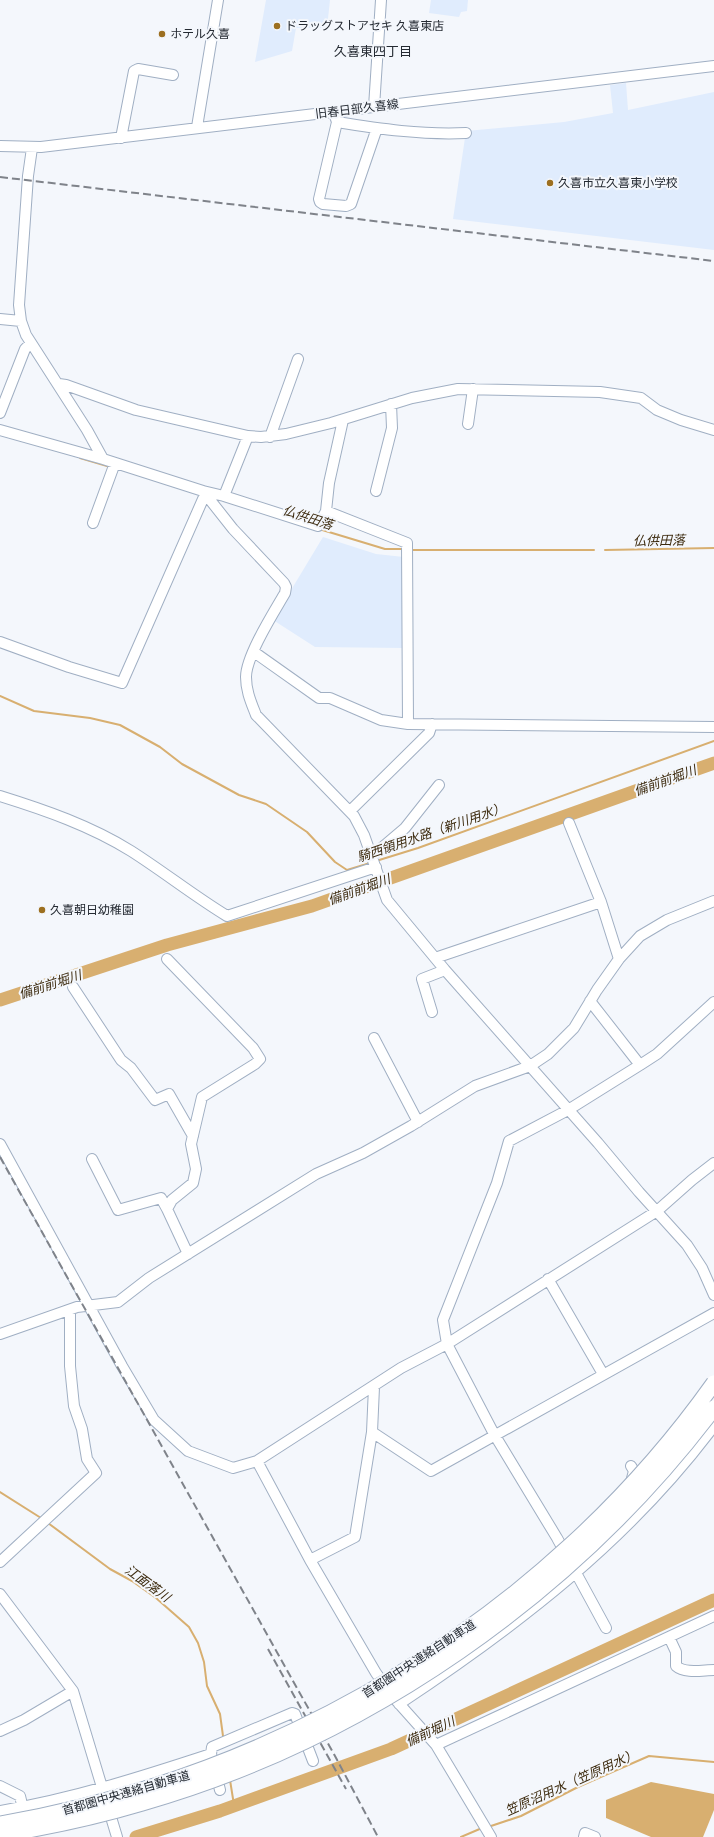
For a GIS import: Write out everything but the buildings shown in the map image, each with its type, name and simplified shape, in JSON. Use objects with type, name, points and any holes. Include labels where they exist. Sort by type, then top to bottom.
[{"type":"highway","name":"首都圏中央連絡自動車道","points":[[0,1824],[88,1806],[137,1792],[219,1764],[332,1713],[407,1670],[494,1609],[576,1539],[621,1496],[656,1457],[714,1383]]},
{"type":"highway","name":"首都圏中央連絡自動車道","points":[[0,1835],[89,1818],[188,1788],[285,1749],[380,1701],[479,1638],[548,1584],[582,1553],[638,1497],[714,1408]]},
{"type":"street","points":[[197,128],[218,0]]},
{"type":"street","points":[[374,107],[381,0]]},
{"type":"street","name":"旧春日部久喜線","points":[[0,146],[32,148],[197,128],[336,117],[374,107],[714,66]]},
{"type":"street","points":[[121,138],[134,71],[138,69],[174,76]]},
{"type":"street","points":[[377,128],[351,204],[346,206],[323,204],[320,202],[319,199],[336,117],[377,128],[419,133],[466,133]]},
{"type":"street","points":[[32,148],[28,176],[19,298],[21,321],[31,343],[88,430],[102,459]]},
{"type":"street","points":[[0,319],[21,321]]},
{"type":"street","points":[[0,413],[25,349],[31,343]]},
{"type":"street","points":[[270,437],[298,360]]},
{"type":"street","points":[[59,384],[66,385],[136,410],[248,436],[270,437],[342,420],[391,404],[458,389],[600,392],[641,398],[657,410],[681,420],[714,430]]},
{"type":"street","points":[[468,424],[473,389]]},
{"type":"street","points":[[376,490],[392,428],[391,404]]},
{"type":"street","points":[[0,430],[115,463],[204,494],[224,496],[318,526],[326,511],[329,483],[342,420]]},
{"type":"street","points":[[224,496],[248,436]]},
{"type":"street","points":[[93,523],[115,463]]},
{"type":"street","points":[[0,642],[69,667],[122,683],[204,494]]},
{"type":"street","points":[[204,494],[233,529],[284,583],[286,587],[254,652],[246,675],[248,697],[256,715],[350,811],[364,835],[383,890],[388,900],[435,958],[687,1245],[702,1268],[714,1295]]},
{"type":"street","points":[[326,511],[407,543],[408,724]]},
{"type":"street","points":[[254,652],[319,698],[330,698],[381,720],[408,724],[714,727]]},
{"type":"street","points":[[350,811],[429,733],[432,724]]},
{"type":"street","points":[[372,856],[405,828],[439,785]]},
{"type":"street","points":[[0,796],[62,817],[101,834],[131,851],[227,916],[376,867]]},
{"type":"street","points":[[569,823],[601,902],[618,959]]},
{"type":"street","points":[[0,1334],[82,1306],[118,1302],[149,1278],[316,1174],[363,1153],[418,1122],[475,1086],[530,1066],[548,1054],[574,1028],[618,959],[640,936],[660,924],[714,901]]},
{"type":"street","points":[[435,958],[601,902]]},
{"type":"street","points":[[167,959],[253,1048],[260,1059],[255,1064],[202,1097],[191,1144],[196,1169],[193,1183],[172,1200],[168,1209]]},
{"type":"street","points":[[432,1012],[422,979],[446,970]]},
{"type":"street","points":[[73,987],[121,1060],[131,1068],[155,1100],[169,1094],[193,1136]]},
{"type":"street","points":[[590,1001],[640,1065]]},
{"type":"street","points":[[606,1628],[557,1538],[494,1434],[447,1344],[443,1320],[497,1183],[509,1141],[568,1110],[657,1054],[714,1002]]},
{"type":"street","points":[[374,1038],[418,1122]]},
{"type":"street","points":[[0,1144],[122,1366],[154,1420],[188,1451],[233,1468],[257,1461],[402,1368],[447,1344],[657,1211],[714,1163]]},
{"type":"street","points":[[92,1159],[118,1210],[161,1198],[168,1209],[188,1254]]},
{"type":"street","points":[[548,1279],[603,1374]]},
{"type":"street","points":[[0,1562],[96,1473],[87,1459],[82,1429],[74,1406],[70,1366],[70,1310]]},
{"type":"street","points":[[372,1432],[430,1471],[494,1434],[714,1313]]},
{"type":"street","points":[[310,1560],[355,1537],[372,1432],[374,1387]]},
{"type":"street","points":[[399,1704],[483,1647],[576,1574],[674,1475],[714,1426]]},
{"type":"street","points":[[257,1461],[310,1560],[376,1674],[399,1704],[416,1721],[435,1744],[487,1831]]},
{"type":"street","points":[[631,1466],[634,1471],[628,1494],[642,1509]]},
{"type":"street","points":[[0,1594],[72,1691],[115,1832]]},
{"type":"street","points":[[435,1744],[714,1616]]},
{"type":"street","points":[[669,1637],[676,1652],[676,1666],[685,1670],[714,1670]]},
{"type":"street","points":[[0,1731],[24,1720],[72,1691]]},
{"type":"street","points":[[220,1790],[211,1754],[212,1746],[292,1713],[295,1714],[313,1761]]},
{"type":"street","points":[[0,1811],[102,1788],[211,1754]]},
{"type":"street","points":[[0,1786],[20,1796],[28,1826]]},
{"type":"street","points":[[584,1837],[585,1833],[595,1837]]},
{"type":"shaded area","points":[[266,0],[330,0],[327,28],[296,28],[292,51],[255,62]]},
{"type":"shaded area","points":[[431,0],[468,0],[467,11],[461,12],[459,17],[429,13]]},
{"type":"shaded area","points":[[626,83],[628,110],[714,92],[714,250],[453,219],[466,131],[564,122],[613,113],[610,85]]},
{"type":"shaded area","points":[[323,537],[376,554],[404,557],[403,648],[315,647],[273,620]]},
{"type":"shaded area","points":[[651,1782],[714,1794],[714,1810],[703,1837],[651,1837],[606,1818],[606,1800]]},
{"type":"waterway","name":"仏供田落","points":[[80,458],[107,466]]},
{"type":"waterway","name":"仏供田落","points":[[319,529],[385,549],[401,549]]},
{"type":"waterway","name":"仏供田落","points":[[605,550],[714,548]]},
{"type":"waterway","name":"仏供田落","points":[[413,550],[594,550]]},
{"type":"waterway","name":"騎西領用水路（新川用水）","points":[[0,696],[34,711],[90,718],[120,725],[160,747],[182,764],[239,795],[266,804],[307,832],[335,862],[347,870],[370,863]]},
{"type":"waterway","name":"騎西領用水路（新川用水）","points":[[376,861],[418,848],[714,741]]},
{"type":"waterway","name":"備前前堀川","points":[[0,1000],[167,945],[312,906],[714,763]]},
{"type":"waterway","name":"江面落川","points":[[0,1492],[41,1518]]},
{"type":"waterway","name":"江面落川","points":[[48,1523],[110,1569],[132,1581],[156,1598],[189,1627],[198,1643],[204,1662],[207,1686],[220,1714],[223,1736]]},
{"type":"waterway","name":"備前堀川","points":[[136,1837],[220,1811],[391,1749],[714,1600]]},
{"type":"waterway","name":"笠原沼用水（笠原用水）","points":[[488,1827],[521,1816],[578,1787],[649,1756],[714,1762]]},
{"type":"waterway","name":"江面落川","points":[[230,1780],[234,1805]]},
{"type":"waterway","name":"笠原沼用水（笠原用水）","points":[[461,1837],[482,1828]]},
{"type":"railway","points":[[0,177],[714,261]]},
{"type":"railway","points":[[0,1157],[335,1756],[378,1837]]},
{"type":"railway","points":[[268,1649],[346,1789]]},
{"type":"place","name":"ドラッグストアセキ 久喜東店","points":[[277,26]]},
{"type":"place","name":"ホテル久喜","points":[[162,34]]},
{"type":"place","name":"久喜市立久喜東小学校","points":[[550,183]]},
{"type":"place","name":"久喜朝日幼稚園","points":[[42,910]]},
{"type":"district","name":"久喜東四丁目","points":[[373,51]]}]
